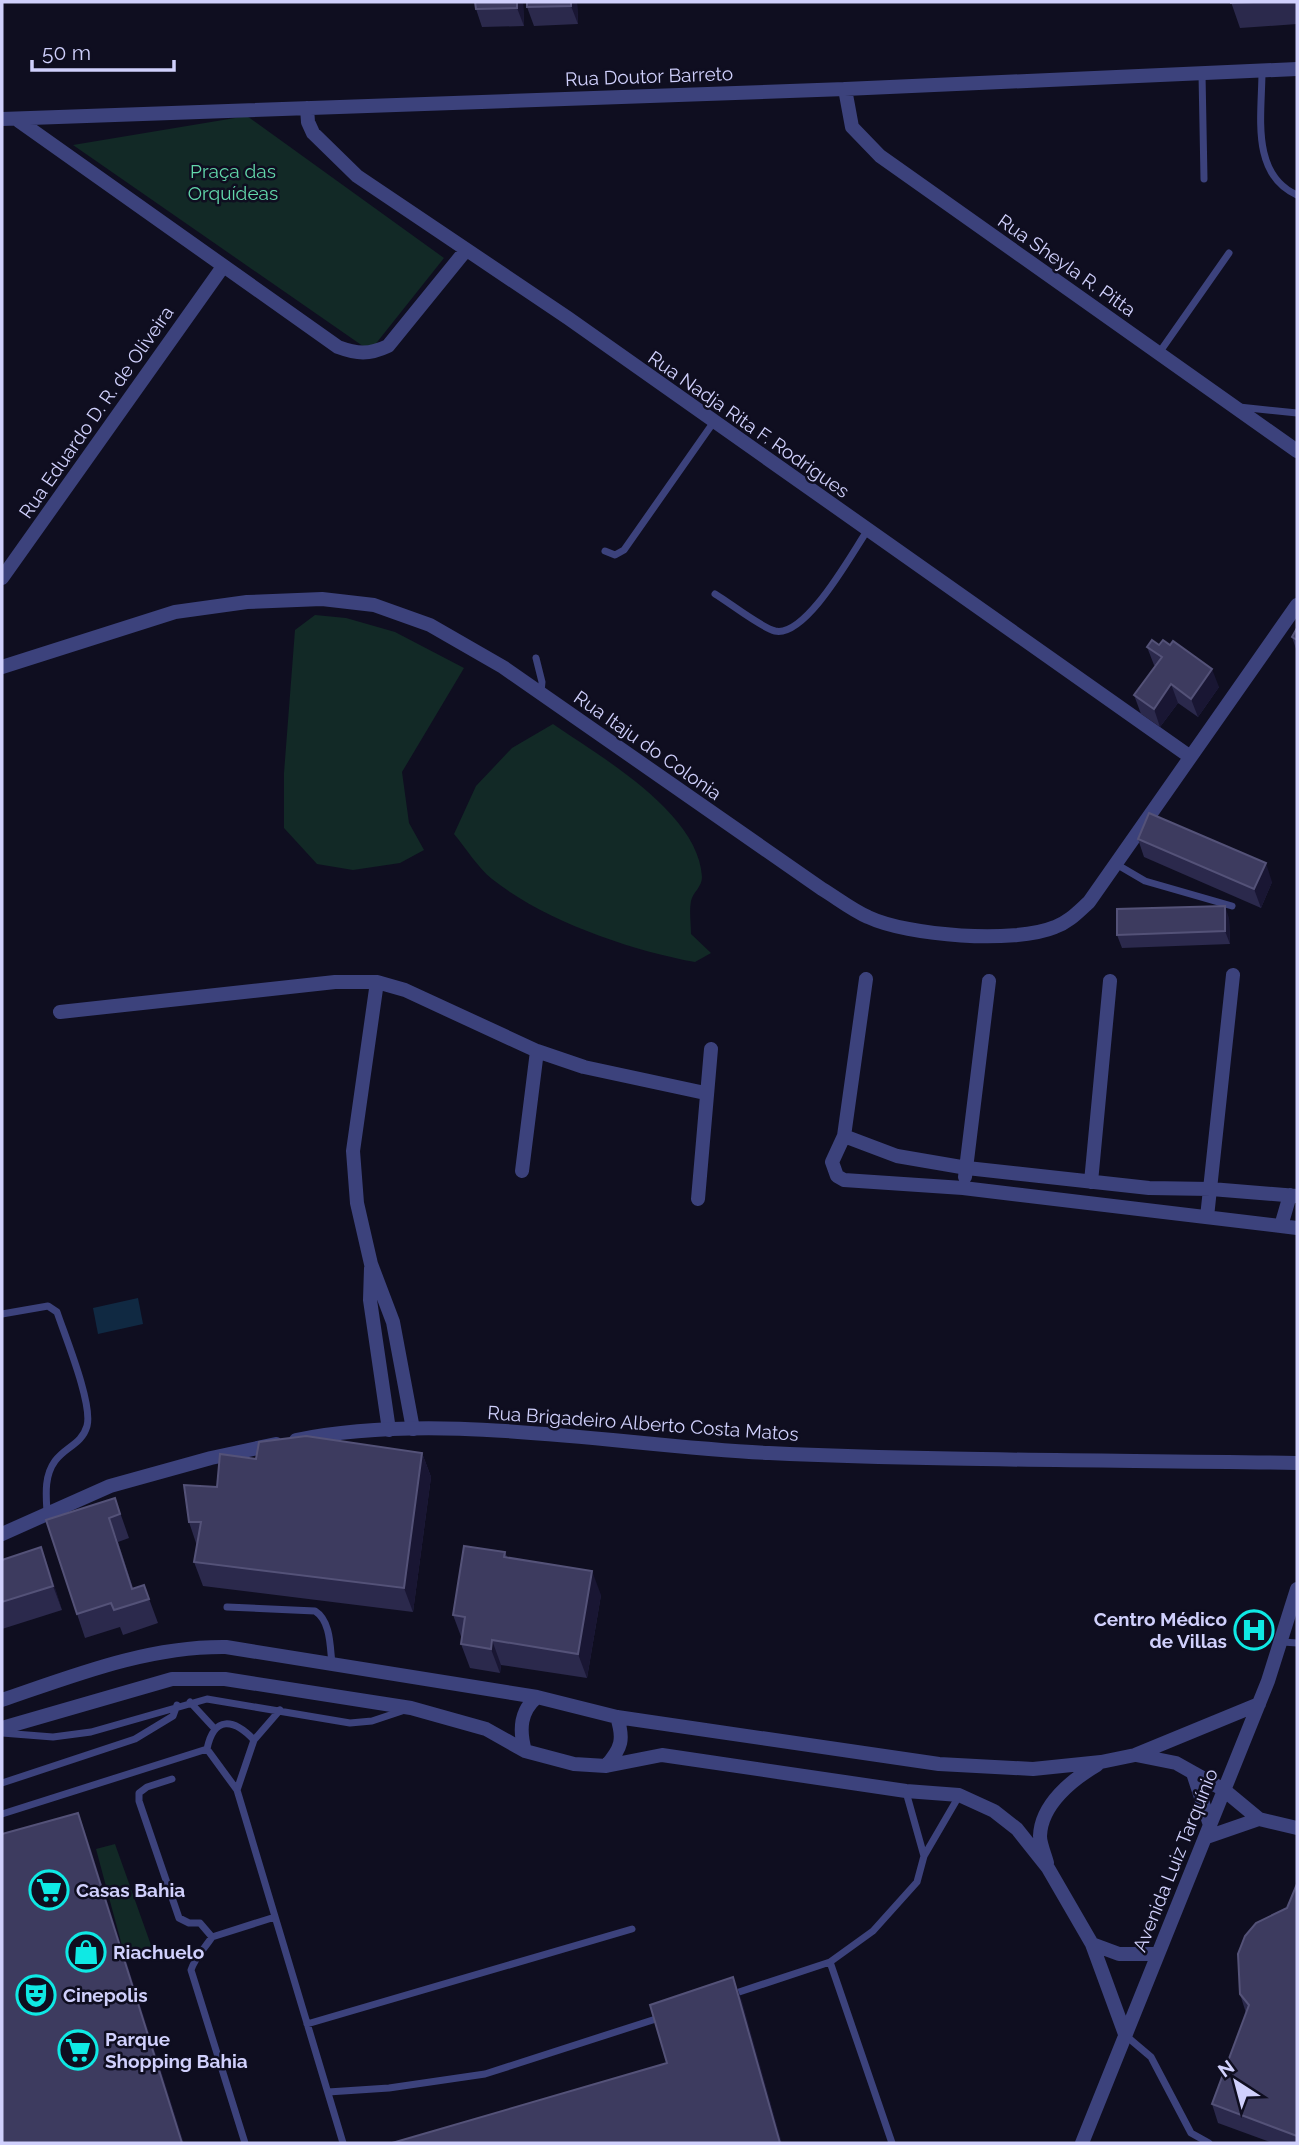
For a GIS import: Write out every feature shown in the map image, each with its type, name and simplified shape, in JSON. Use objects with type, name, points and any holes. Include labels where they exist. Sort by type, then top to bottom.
[{"type":"street","name":"Rua Doutor Barreto","points":[[2,119],[19,121],[1297,69]]},
{"type":"street","name":"Rua Sheyla R. Pitta","points":[[845,89],[852,127],[880,156],[1297,451]]},
{"type":"street","name":"Rua Nadja Rita F. Rodrigues","points":[[307,108],[307,122],[322,145],[357,176],[568,318],[713,423],[1189,756]]},
{"type":"street","points":[[19,121],[222,268],[338,347],[356,354],[374,352],[388,346],[466,250]]},
{"type":"street","name":"Rua Eduardo D. R. de Oliveira","points":[[2,578],[222,268]]},
{"type":"street","name":"Rua Itaju do Colonia","points":[[2,667],[175,612],[247,602],[322,598],[374,605],[430,625],[503,667],[822,889],[869,918],[918,931],[970,936],[1031,933],[1053,929],[1072,919],[1089,901],[1297,605]]},
{"type":"street","points":[[1207,1217],[1233,975]]},
{"type":"street","points":[[866,979],[844,1136],[832,1163],[837,1176],[844,1180],[963,1188],[1297,1228]]},
{"type":"street","points":[[963,1188],[989,981]]},
{"type":"street","points":[[1091,1182],[1110,981]]},
{"type":"street","points":[[60,1012],[335,982],[377,982],[405,990],[537,1051],[584,1068],[705,1093]]},
{"type":"street","points":[[377,982],[353,1151],[357,1203],[371,1264],[393,1322],[413,1429]]},
{"type":"street","points":[[698,1199],[705,1093],[711,1049]]},
{"type":"street","points":[[522,1171],[537,1051]]},
{"type":"street","points":[[844,1136],[897,1156],[967,1168],[1149,1188],[1211,1189],[1294,1196],[1281,1226]]},
{"type":"street","points":[[1149,1188],[1149,1210]]},
{"type":"street","points":[[371,1264],[370,1300],[389,1430]]},
{"type":"street","name":"Rua Brigadeiro Alberto Costa Matos","points":[[2,1534],[110,1486],[211,1458],[305,1438],[389,1430],[511,1432],[770,1453],[1297,1464]]},
{"type":"street","name":"Avenida Luiz Tarquínio","points":[[1082,2143],[1259,1704],[1290,1642],[1297,1589]]},
{"type":"street","points":[[2,1700],[129,1658],[188,1646],[226,1647],[537,1697],[617,1717],[939,1764],[1033,1769],[1101,1762],[1135,1755],[1259,1704]]},
{"type":"street","points":[[2,1730],[172,1679],[225,1679],[411,1708],[486,1729],[525,1751],[574,1764],[606,1766],[662,1755],[906,1791],[959,1795],[994,1811],[1017,1829],[1048,1868],[1092,1944],[1125,2034]]},
{"type":"street","points":[[525,1751],[520,1735],[522,1722],[527,1706],[537,1697]]},
{"type":"street","points":[[606,1766],[620,1750],[623,1735],[617,1717]]},
{"type":"street","points":[[1135,1755],[1176,1763],[1224,1790],[1259,1819],[1297,1828]]},
{"type":"street","points":[[1048,1868],[1040,1836],[1052,1803],[1077,1777],[1101,1762]]},
{"type":"street","points":[[1193,1773],[1209,1832],[1259,1819]]},
{"type":"street","points":[[1092,1944],[1119,1954],[1157,1954]]},
{"type":"lane","points":[[1262,71],[1265,161],[1276,182],[1297,195]]},
{"type":"lane","points":[[1202,74],[1204,179]]},
{"type":"lane","points":[[1159,354],[1229,253]]},
{"type":"lane","points":[[1235,407],[1297,413]]},
{"type":"lane","points":[[605,551],[615,555],[624,550],[713,423]]},
{"type":"lane","points":[[715,594],[775,631],[787,630],[814,610],[867,531]]},
{"type":"lane","points":[[536,658],[542,682],[540,693]]},
{"type":"lane","points":[[1115,864],[1145,881],[1232,906]]},
{"type":"lane","points":[[2,1314],[48,1306],[57,1312],[82,1386],[88,1424],[80,1440],[55,1461],[46,1483],[47,1513]]},
{"type":"lane","points":[[227,1607],[314,1611],[322,1616],[327,1626],[332,1665]]},
{"type":"lane","points":[[2,1730],[69,1735],[177,1705],[219,1700],[350,1723],[372,1721],[411,1708]]},
{"type":"lane","points":[[190,1702],[214,1728]]},
{"type":"lane","points":[[2,1783],[135,1739],[173,1716],[177,1705]]},
{"type":"lane","points":[[237,1790],[254,1740],[280,1710]]},
{"type":"lane","points":[[214,1728],[227,1723],[240,1725],[254,1740]]},
{"type":"lane","points":[[207,1749],[214,1728]]},
{"type":"lane","points":[[207,1749],[237,1790],[343,2143]]},
{"type":"lane","points":[[2,1814],[207,1749]]},
{"type":"lane","points":[[172,1779],[146,1787],[139,1793],[139,1801],[179,1918],[189,1923],[200,1923],[212,1937]]},
{"type":"lane","points":[[906,1791],[924,1857]]},
{"type":"lane","points":[[724,1997],[830,1962],[873,1931],[917,1882],[924,1857],[959,1795]]},
{"type":"lane","points":[[245,2143],[191,1970],[194,1960],[203,1952],[212,1937],[275,1917]]},
{"type":"lane","points":[[307,2024],[632,1928]]},
{"type":"lane","points":[[830,1962],[892,2143]]},
{"type":"lane","points":[[328,2092],[389,2088],[485,2074],[671,2014]]},
{"type":"lane","points":[[1125,2034],[1151,2057],[1191,2133],[1209,2143]]},
{"type":"green space","name":"Praça das Orquídeas","points":[[247,116],[444,258],[370,351],[73,145]]},
{"type":"green space","points":[[315,615],[346,618],[395,632],[464,668],[402,772],[409,823],[424,850],[400,863],[353,870],[317,864],[284,828],[284,773],[295,630]]},
{"type":"green space","points":[[553,724],[644,789],[666,809],[684,831],[697,853],[702,877],[691,901],[691,934],[711,953],[695,962],[670,957],[616,942],[562,921],[492,879],[454,834],[476,786],[512,748]]},
{"type":"green space","points":[[115,1844],[152,1948],[125,1957],[96,1849]]},
{"type":"water","points":[[138,1298],[143,1324],[98,1334],[93,1308]]},
{"type":"building","points":[[475,2],[517,2],[517,8],[476,9]]},
{"type":"building","points":[[527,2],[571,2],[571,6],[527,7]]},
{"type":"building","points":[[1152,640],[1159,645],[1163,640],[1170,645],[1173,641],[1212,669],[1191,699],[1171,684],[1154,709],[1134,695],[1162,657],[1147,647]]},
{"type":"building","points":[[1149,813],[1266,863],[1254,889],[1138,839]]},
{"type":"building","points":[[1225,906],[1225,931],[1117,935],[1117,909]]},
{"type":"building","points":[[306,1436],[422,1453],[404,1588],[194,1562],[201,1522],[189,1522],[184,1485],[217,1487],[220,1454],[256,1459],[259,1442]]},
{"type":"building","points":[[115,1498],[120,1514],[109,1518],[132,1589],[144,1585],[149,1599],[114,1610],[111,1603],[77,1614],[46,1520]]},
{"type":"building","points":[[464,1546],[505,1552],[504,1557],[592,1571],[578,1654],[492,1640],[491,1649],[461,1644],[465,1617],[453,1615]]},
{"type":"building","points":[[41,1547],[53,1586],[2,1602],[2,1560]]},
{"type":"building","name":"Parque Shopping Bahia","points":[[78,1813],[182,2143],[2,2143],[2,1834]]},
{"type":"building","points":[[1297,1884],[1297,2136],[1212,2104],[1249,2005],[1240,1994],[1238,1954],[1245,1936],[1256,1923],[1287,1908]]},
{"type":"building","points":[[733,1977],[780,2143],[392,2143],[667,2063],[650,2005]]},
{"type":"place","name":"Centro Médico de Villas","points":[[1254,1630]]},
{"type":"place","name":"Casas Bahia","points":[[49,1890]]},
{"type":"place","name":"Riachuelo","points":[[86,1952]]},
{"type":"place","name":"Cinepolis","points":[[36,1995]]},
{"type":"place","name":"Parque Shopping Bahia","points":[[78,2050]]}]
